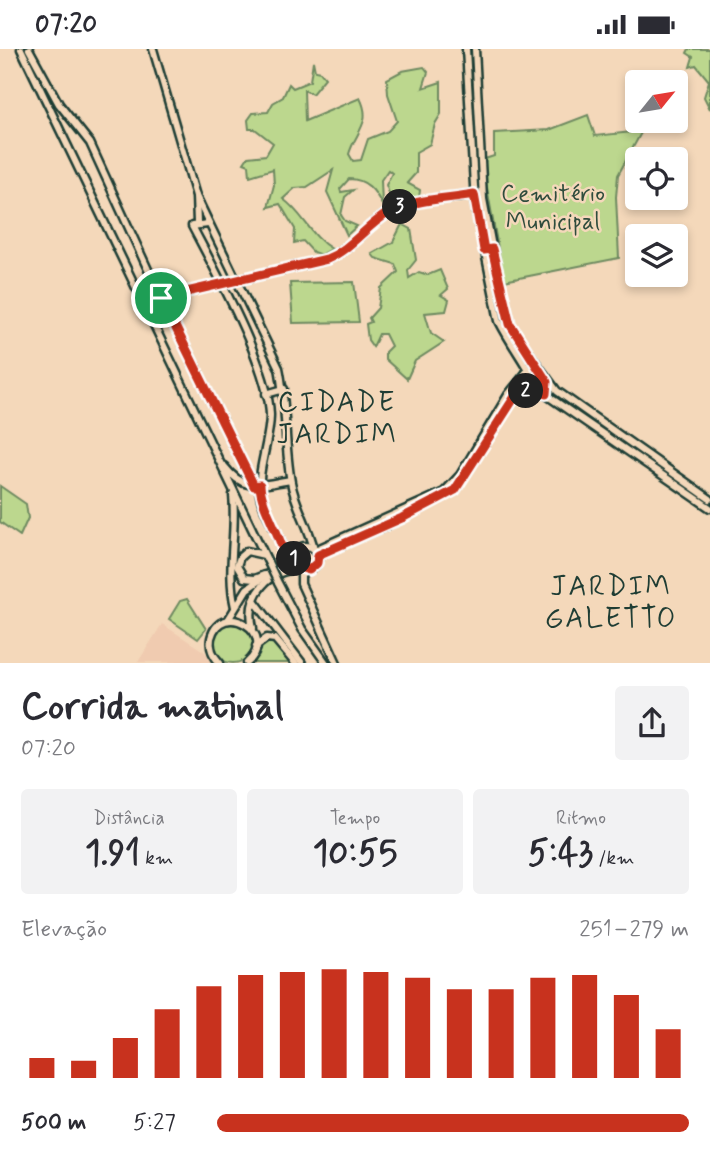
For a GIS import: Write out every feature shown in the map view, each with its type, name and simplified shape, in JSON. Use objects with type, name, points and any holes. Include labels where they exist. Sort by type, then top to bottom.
[{"type":"main road","points":[[21,49],[266,559],[302,629],[326,663]]},
{"type":"main road","points":[[29,49],[59,104],[97,156],[161,298],[257,486],[262,504],[284,551],[283,565]]},
{"type":"main road","points":[[153,49],[196,196],[279,368],[284,389],[290,480],[294,500],[311,534],[316,551],[314,567],[284,571],[266,579],[254,599],[252,623],[256,646]]},
{"type":"main road","points":[[466,49],[474,194],[499,321],[542,392],[710,508]]},
{"type":"main road","points":[[475,49],[483,199],[495,264],[512,330],[544,376],[570,400],[710,499]]},
{"type":"main road","points":[[467,73],[477,72]]},
{"type":"main road","points":[[161,298],[334,256],[376,222],[400,207],[474,194]]},
{"type":"main road","points":[[196,196],[195,225],[261,373],[266,394],[270,415],[257,486]]},
{"type":"main road","points":[[195,225],[208,224]]},
{"type":"main road","points":[[484,250],[492,249]]},
{"type":"main road","points":[[487,266],[495,264]]},
{"type":"main road","points":[[491,286],[501,289]]},
{"type":"main road","points":[[400,516],[444,492],[460,475],[508,395],[529,369]]},
{"type":"main road","points":[[542,392],[544,376]]},
{"type":"main road","points":[[266,394],[284,389]]},
{"type":"main road","points":[[306,546],[316,551],[455,490],[516,395],[542,392]]},
{"type":"main road","points":[[213,452],[232,477],[245,485],[257,486],[290,480]]},
{"type":"main road","points":[[232,490],[235,526],[231,580],[235,607]]},
{"type":"main road","points":[[266,559],[247,551],[240,557],[237,566],[244,578],[254,579],[264,575],[283,565],[306,546],[311,534]]},
{"type":"main road","points":[[294,555],[295,563],[303,570]]},
{"type":"main road","points":[[303,570],[301,584],[337,663]]},
{"type":"main road","points":[[220,663],[214,656],[210,642],[216,628],[228,620],[247,589],[264,575]]},
{"type":"main road","points":[[254,599],[302,663]]},
{"type":"main road","points":[[228,620],[244,622],[255,634]]},
{"type":"main road","points":[[247,663],[256,646],[264,640],[275,639],[295,663]]},
{"type":"shaded area","points":[[162,624],[205,652],[212,662],[138,662]]},
{"type":"green space","points":[[689,49],[710,49],[710,109],[704,97],[709,81],[696,65],[690,67],[693,57],[687,53]]},
{"type":"green space","points":[[313,61],[315,71],[325,78],[312,94],[304,90],[305,121],[360,98],[364,107],[364,121],[349,154],[353,161],[361,160],[368,139],[388,131],[397,121],[388,94],[387,79],[402,71],[424,67],[428,72],[423,88],[441,82],[441,114],[435,124],[430,144],[416,152],[416,173],[407,183],[420,190],[419,198],[409,200],[403,194],[389,193],[386,185],[392,173],[388,170],[381,180],[382,205],[369,186],[349,179],[340,189],[341,192],[353,190],[345,197],[341,215],[345,221],[357,226],[347,235],[327,192],[333,170],[307,187],[295,188],[283,199],[318,238],[332,249],[321,255],[313,252],[303,241],[294,243],[295,229],[280,204],[268,207],[274,185],[273,169],[250,176],[249,165],[244,163],[248,157],[266,155],[273,143],[255,129],[249,129],[248,120],[253,113],[268,112],[273,103],[283,97],[289,84],[293,88],[310,81]]},
{"type":"green space","name":"Cemitério Municipal","points":[[588,115],[595,136],[641,133],[633,147],[625,147],[625,162],[618,175],[616,197],[619,258],[504,281],[482,160],[494,156],[494,133],[549,130]]},
{"type":"green space","points":[[402,224],[411,229],[416,260],[408,270],[409,278],[419,272],[428,275],[440,270],[448,289],[441,295],[449,300],[446,311],[425,313],[431,333],[444,342],[415,361],[407,379],[385,359],[385,352],[391,346],[385,334],[379,334],[373,347],[368,340],[366,324],[371,322],[369,318],[378,308],[381,288],[398,272],[395,264],[375,258],[372,254],[393,242]]},
{"type":"green space","points":[[354,282],[359,322],[293,323],[290,283]]},
{"type":"green space","points":[[0,486],[26,504],[28,518],[20,536],[0,522]]},
{"type":"green space","points":[[187,599],[206,629],[198,639],[169,619],[180,601]]},
{"type":"green space","points":[[233,623],[241,624],[247,629],[252,635],[252,651],[247,657],[241,662],[233,663],[225,662],[219,657],[214,651],[213,643],[214,635],[219,629],[225,624]]},
{"type":"green space","points":[[266,641],[276,643],[293,663],[250,663]]},
{"type":"district","name":"CIDADE JARDIM","points":[[337,417]]},
{"type":"district","name":"JARDIM GALETTO","points":[[611,601]]},
{"type":"route","points":[[474,194],[484,250],[492,249],[512,330],[544,376],[547,382],[546,394],[539,390],[530,390],[520,392],[512,399],[464,480],[455,490],[402,518],[318,555],[314,567],[304,571],[296,566],[294,555],[283,565],[284,551],[262,504],[260,485],[254,486],[161,298],[327,259],[341,253],[376,222],[400,207],[474,194]]}]
